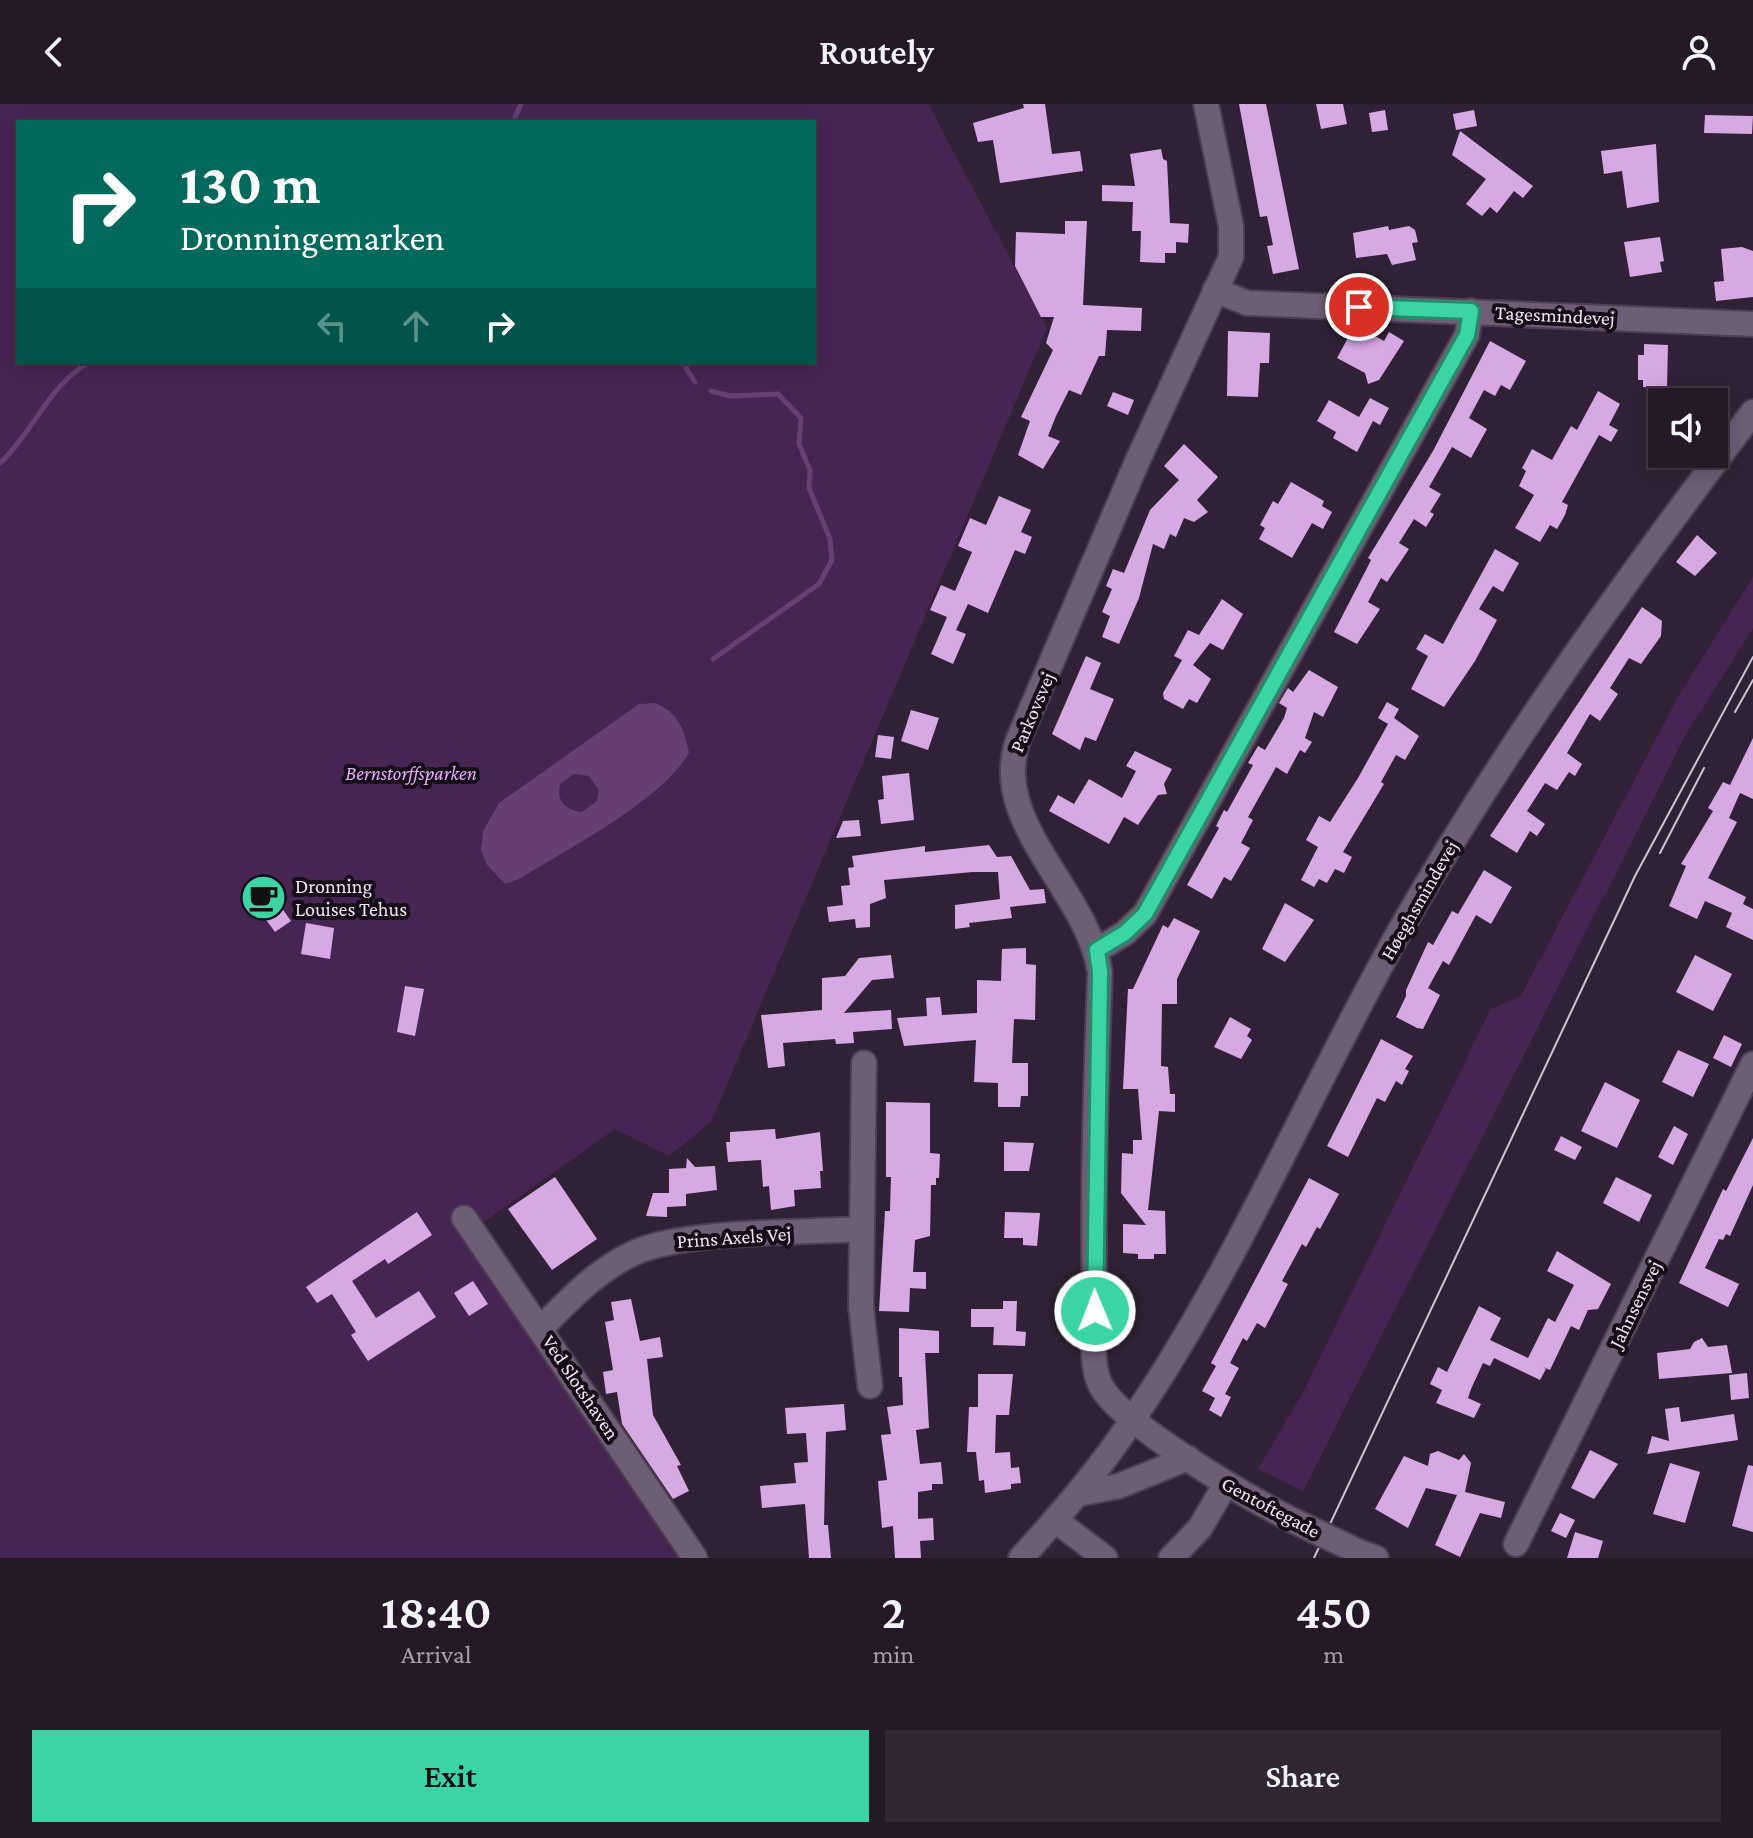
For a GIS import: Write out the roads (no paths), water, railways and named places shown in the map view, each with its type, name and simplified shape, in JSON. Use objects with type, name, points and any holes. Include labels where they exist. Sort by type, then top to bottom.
[{"type":"street","name":"Parkovsvej","points":[[1134,1418],[1108,1397],[1096,1370],[1094,1226],[1100,972],[1097,950],[1084,918],[1026,825],[1014,794],[1010,771],[1012,756],[1231,257],[1231,226],[1206,104]]},
{"type":"street","name":"Tagesmindevej","points":[[1215,290],[1247,303],[1753,324]]},
{"type":"street","points":[[1097,950],[1125,933],[1145,914],[1467,335],[1471,311]]},
{"type":"street","name":"Høeghsmindevej","points":[[1021,1558],[1078,1494],[1134,1418],[1193,1320],[1401,930],[1523,726],[1614,596],[1753,412]]},
{"type":"street","points":[[864,1063],[861,1307],[870,1386]]},
{"type":"street","name":"Jahnsensvej","points":[[1516,1544],[1753,1064]]},
{"type":"street","name":"Ved Slotshaven","points":[[464,1218],[695,1558]]},
{"type":"street","name":"Prins Axels Vej","points":[[541,1328],[575,1293],[605,1270],[635,1253],[668,1241],[861,1229]]},
{"type":"street","name":"Gentoftegade","points":[[1134,1418],[1225,1485],[1368,1555]]},
{"type":"street","points":[[1078,1494],[1119,1486],[1188,1458]]},
{"type":"street","points":[[1171,1558],[1200,1528],[1225,1485]]},
{"type":"street","points":[[1055,1520],[1105,1558]]},
{"type":"waterway","points":[[514,120],[521,104]]},
{"type":"waterway","points":[[0,463],[63,383],[87,364]]},
{"type":"waterway","points":[[687,364],[695,382]]},
{"type":"waterway","points":[[711,391],[730,396],[778,394],[801,418],[799,444],[810,470],[809,488],[830,539],[832,560],[819,584],[713,659]]},
{"type":"tram line","points":[[1314,1558],[1635,876],[1753,657]]},
{"type":"tram line","points":[[1735,712],[1753,680]]},
{"type":"tram line","points":[[1660,853],[1704,768]]},
{"type":"place","name":"Dronning Louises Tehus","points":[[264,897]]},
{"type":"park label","name":"Bernstorffsparken","points":[[411,773]]}]
